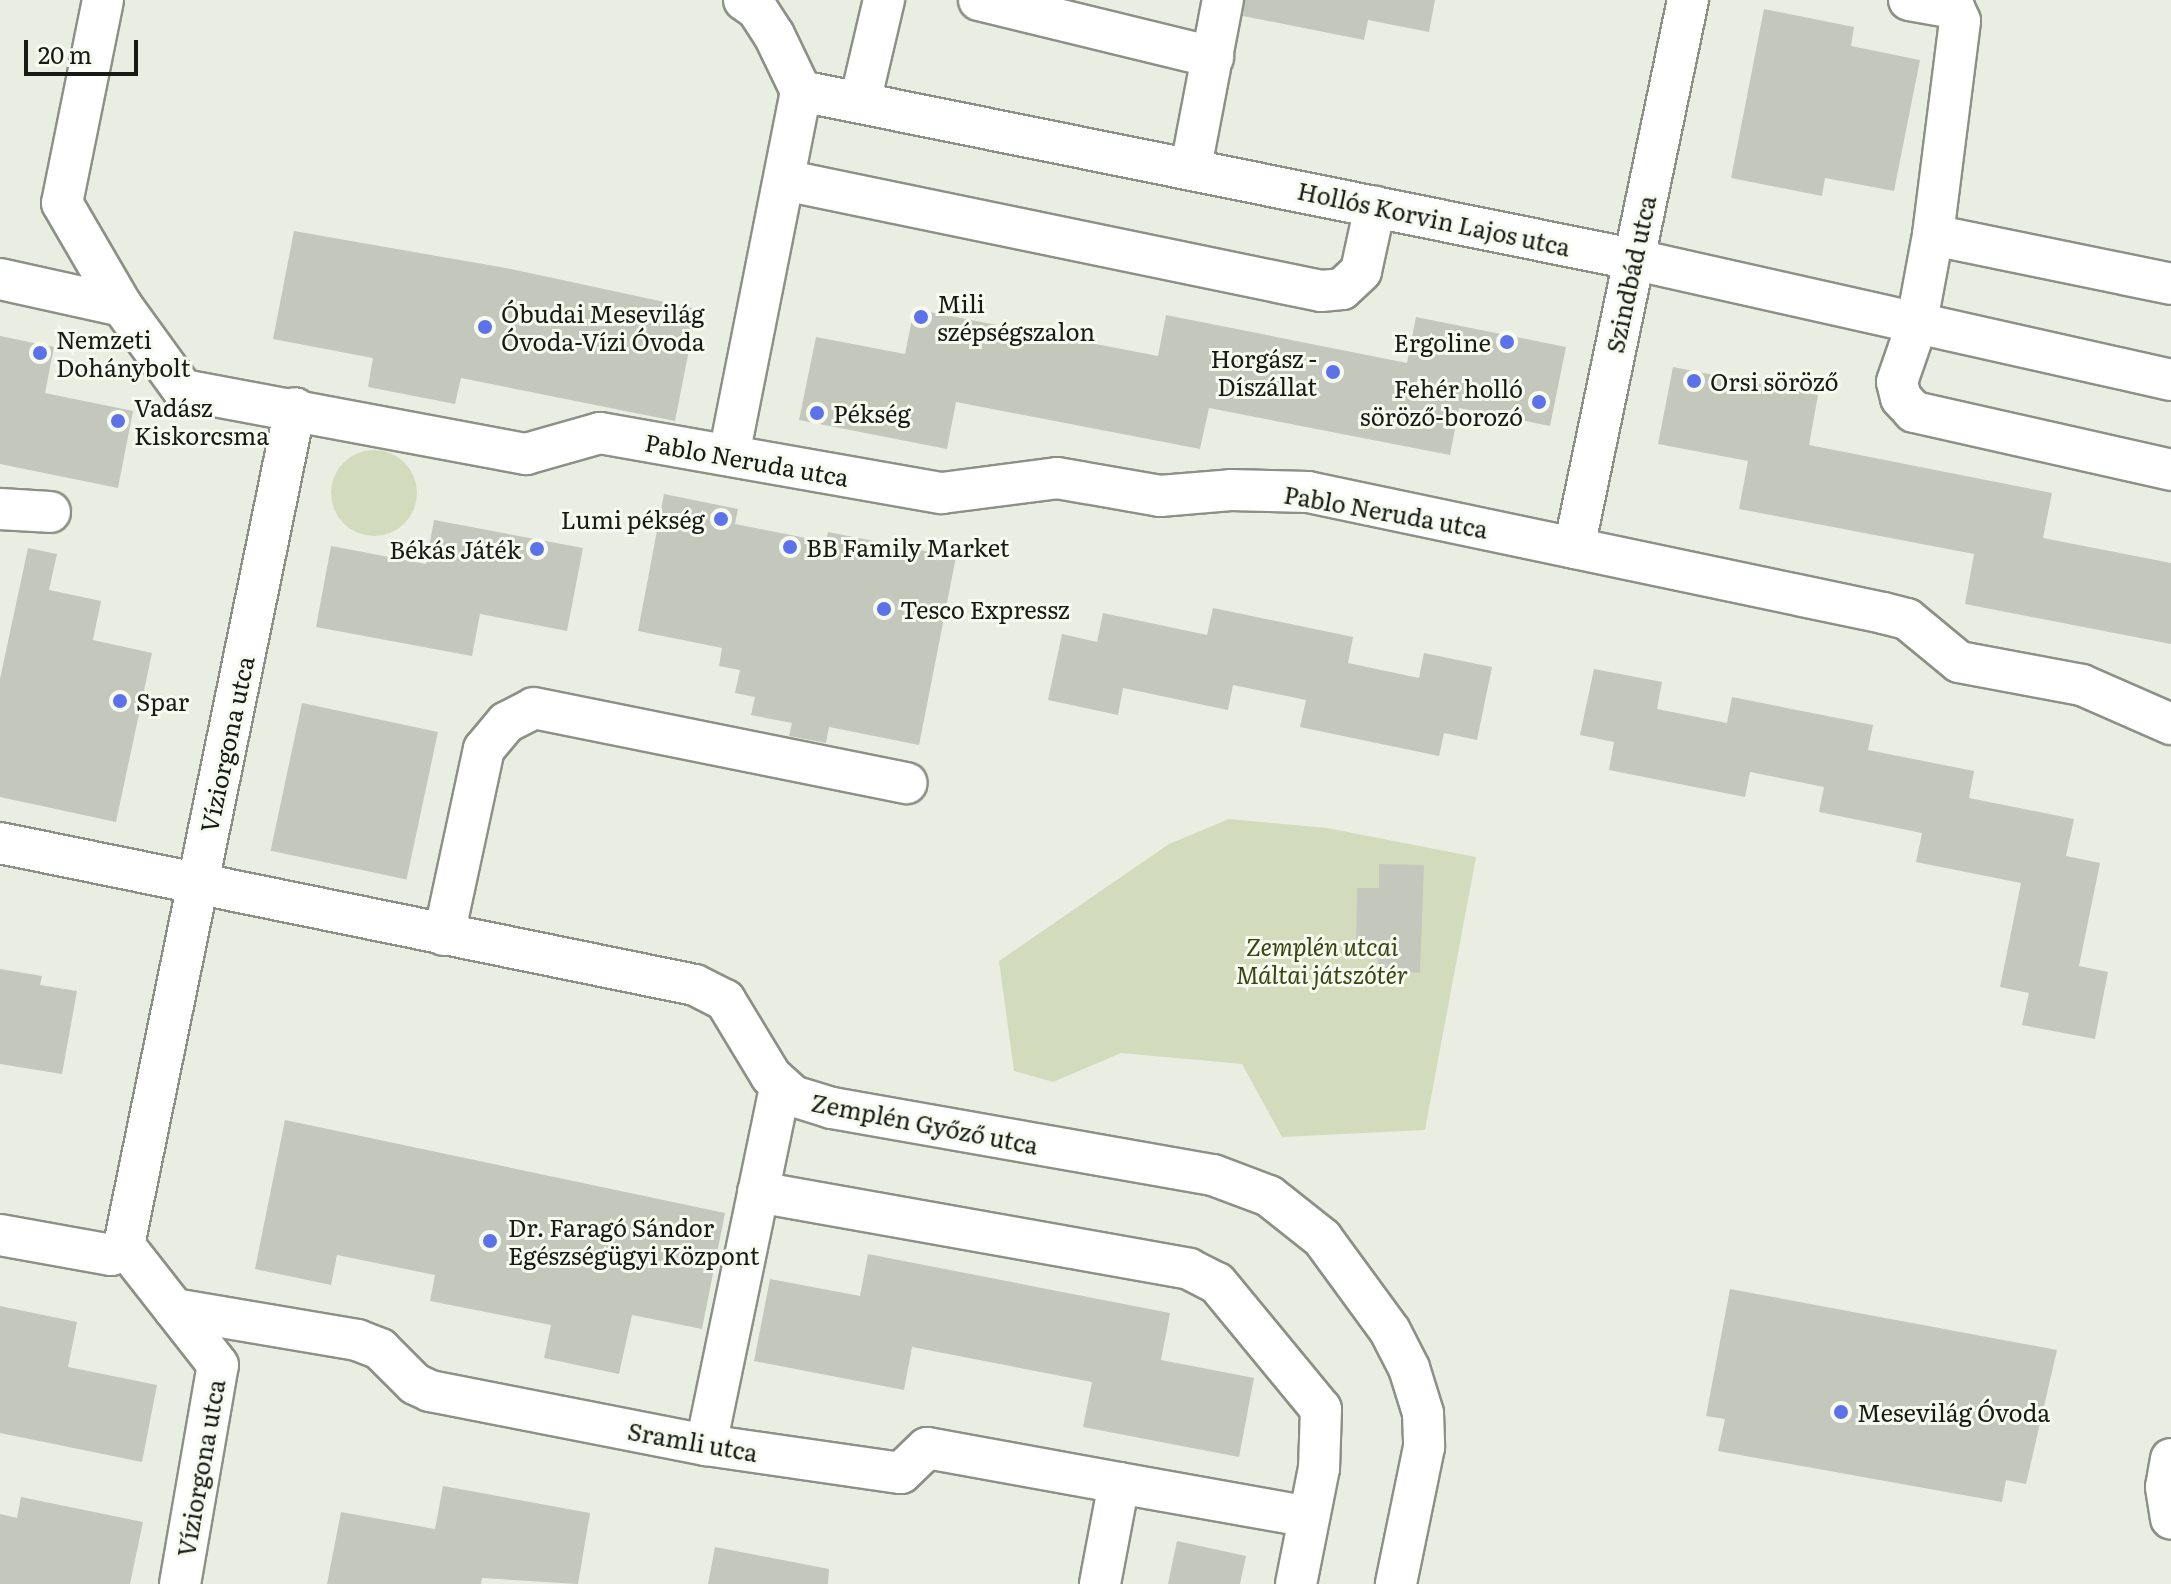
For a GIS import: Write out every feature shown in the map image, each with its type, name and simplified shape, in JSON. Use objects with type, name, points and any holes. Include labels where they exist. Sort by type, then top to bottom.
[{"type":"street","points":[[103,0],[62,203],[122,306],[183,390],[295,408]]},
{"type":"street","points":[[729,455],[801,91],[774,35],[757,9],[744,0]]},
{"type":"street","points":[[860,102],[884,0]]},
{"type":"street","points":[[979,0],[1213,57]]},
{"type":"street","points":[[1191,167],[1223,0]]},
{"type":"street","name":"Szindbád utca","points":[[1574,548],[1688,0]]},
{"type":"street","points":[[1909,0],[1954,8],[1960,21],[1933,235],[1916,327],[1897,382],[1901,398],[1914,412],[2171,470]]},
{"type":"street","name":"Hollós Korvin Lajos utca","points":[[801,91],[1191,167],[1632,259],[1916,327],[2171,380]]},
{"type":"street","points":[[784,180],[1321,291],[1342,289],[1361,271],[1375,207]]},
{"type":"street","points":[[1933,235],[2171,284]]},
{"type":"street","points":[[0,279],[122,306]]},
{"type":"street","name":"Pablo Neruda utca","points":[[295,408],[526,454],[600,433],[942,493],[1057,478],[1160,496],[1231,490],[1308,492],[1907,619],[1959,662],[2082,685],[2171,724]]},
{"type":"street","name":"Víziorgona utca","points":[[180,1584],[218,1365],[124,1245],[295,408]]},
{"type":"street","points":[[0,509],[50,512]]},
{"type":"street","points":[[444,935],[484,749],[507,722],[534,708],[907,783]]},
{"type":"street","name":"Zemplén Győző utca","points":[[0,843],[711,990],[733,1010],[780,1087],[832,1108],[1213,1175],[1245,1185],[1290,1209],[1322,1238],[1390,1331],[1423,1413],[1424,1447],[1396,1584]]},
{"type":"street","points":[[706,1445],[780,1087]]},
{"type":"street","points":[[758,1192],[1202,1273],[1224,1289],[1321,1409],[1319,1468],[1296,1584]]},
{"type":"street","points":[[0,1235],[111,1255],[124,1245]]},
{"type":"street","name":"Sramli utca","points":[[174,1309],[357,1340],[380,1349],[415,1384],[430,1391],[706,1445],[901,1473],[927,1448],[1119,1483]]},
{"type":"street","points":[[2171,1459],[2166,1487],[2171,1519]]},
{"type":"street","points":[[1100,1584],[1119,1483],[1309,1517]]},
{"type":"green space","points":[[374,450],[398,457],[410,469],[417,493],[410,517],[398,529],[374,536],[350,529],[338,517],[331,493],[338,469],[350,457]]},
{"type":"green space","name":"Zemplén utcai Máltai játszótér","points":[[1229,819],[1327,828],[1476,857],[1425,1130],[1282,1137],[1242,1064],[1121,1053],[1053,1082],[1014,1071],[999,961],[1169,844]]},
{"type":"building","points":[[1245,0],[1435,0],[1429,32],[1368,20],[1364,40],[1243,16]]},
{"type":"building","points":[[1764,9],[1854,27],[1851,46],[1920,60],[1894,191],[1825,178],[1822,196],[1731,178]]},
{"type":"building","name":"Óbudai Mesevilág Óvoda-Vízi Óvoda","points":[[294,231],[511,269],[697,309],[675,421],[461,378],[455,404],[368,387],[373,358],[273,339]]},
{"type":"building","points":[[914,309],[1158,356],[1166,315],[1407,363],[1416,317],[1566,347],[1550,426],[1459,408],[1450,455],[1209,408],[1200,449],[956,402],[947,449],[799,420],[816,337],[905,354]]},
{"type":"building","points":[[0,336],[54,347],[45,393],[133,411],[118,488],[0,464]]},
{"type":"building","points":[[1673,367],[1818,395],[1809,445],[2052,493],[2043,538],[2171,563],[2171,644],[1965,604],[1974,554],[1739,509],[1748,461],[1658,444]]},
{"type":"building","points":[[664,494],[738,509],[735,524],[826,542],[828,532],[956,557],[919,745],[829,727],[826,743],[789,736],[792,723],[751,715],[755,697],[735,693],[740,670],[719,666],[722,648],[638,631]]},
{"type":"building","points":[[434,520],[583,548],[567,631],[480,614],[472,656],[316,627],[331,546],[426,564]]},
{"type":"building","points":[[28,548],[57,554],[49,590],[101,601],[93,640],[152,653],[116,822],[0,797],[0,679]]},
{"type":"building","points":[[1213,608],[1353,637],[1348,663],[1419,678],[1424,653],[1492,667],[1477,740],[1444,733],[1439,756],[1300,727],[1306,700],[1233,685],[1228,710],[1123,688],[1118,715],[1048,700],[1062,634],[1097,642],[1103,613],[1207,635]]},
{"type":"building","points":[[1594,669],[1662,682],[1657,709],[1727,723],[1732,697],[1873,725],[1868,750],[1974,771],[1969,798],[2074,819],[2066,856],[2100,863],[2079,966],[2108,972],[2095,1039],[2022,1025],[2029,993],[2000,987],[2021,883],[1916,862],[1922,833],[1819,812],[1824,787],[1750,772],[1745,797],[1609,770],[1614,742],[1580,735]]},
{"type":"building","points":[[302,703],[438,732],[407,880],[271,851]]},
{"type":"building","points":[[1379,864],[1424,865],[1420,973],[1378,971],[1378,949],[1356,948],[1357,888],[1379,888]]},
{"type":"building","points":[[0,969],[42,976],[40,985],[77,991],[62,1074],[0,1064]]},
{"type":"building","name":"Dr. Faragó Sándor Egészségügyi Központ","points":[[285,1120],[725,1213],[702,1329],[632,1315],[619,1374],[544,1358],[551,1325],[430,1301],[435,1275],[337,1255],[331,1285],[255,1269]]},
{"type":"building","points":[[868,1254],[1170,1313],[1161,1360],[1254,1378],[1239,1457],[1083,1427],[1092,1382],[912,1347],[904,1390],[754,1361],[770,1279],[860,1296]]},
{"type":"building","points":[[1730,1289],[2057,1350],[2026,1484],[2006,1480],[2002,1502],[1718,1451],[1725,1419],[1706,1416]]},
{"type":"building","points":[[0,1306],[77,1322],[68,1367],[157,1385],[142,1462],[0,1433]]},
{"type":"building","points":[[443,1486],[590,1513],[578,1584],[482,1578],[481,1584],[327,1584],[341,1512],[435,1529]]},
{"type":"building","points":[[21,1497],[143,1522],[130,1584],[0,1584],[0,1514],[17,1518]]},
{"type":"building","points":[[1177,1541],[1246,1556],[1240,1584],[1168,1584]]},
{"type":"building","points":[[715,1547],[829,1569],[828,1584],[708,1584]]},
{"type":"place","name":"Mili szépségszalon","points":[[921,317]]},
{"type":"place","name":"Óbudai Mesevilág Óvoda-Vízi Óvoda","points":[[485,327]]},
{"type":"place","name":"Ergoline","points":[[1507,342]]},
{"type":"place","name":"Nemzeti Dohánybolt","points":[[40,353]]},
{"type":"place","name":"Horgász - Díszállat","points":[[1333,372]]},
{"type":"place","name":"Orsi söröző","points":[[1694,381]]},
{"type":"place","name":"Fehér holló söröző-borozó","points":[[1539,402]]},
{"type":"place","name":"Pékség","points":[[817,413]]},
{"type":"place","name":"Vadász Kiskorcsma","points":[[118,421]]},
{"type":"place","name":"Lumi pékség","points":[[721,519]]},
{"type":"place","name":"BB Family Market","points":[[790,547]]},
{"type":"place","name":"Békás Játék","points":[[537,549]]},
{"type":"place","name":"Tesco Expressz","points":[[884,609]]},
{"type":"place","name":"Spar","points":[[120,701]]},
{"type":"place","name":"Dr. Faragó Sándor Egészségügyi Központ","points":[[490,1241]]},
{"type":"place","name":"Mesevilág Óvoda","points":[[1841,1412]]}]
